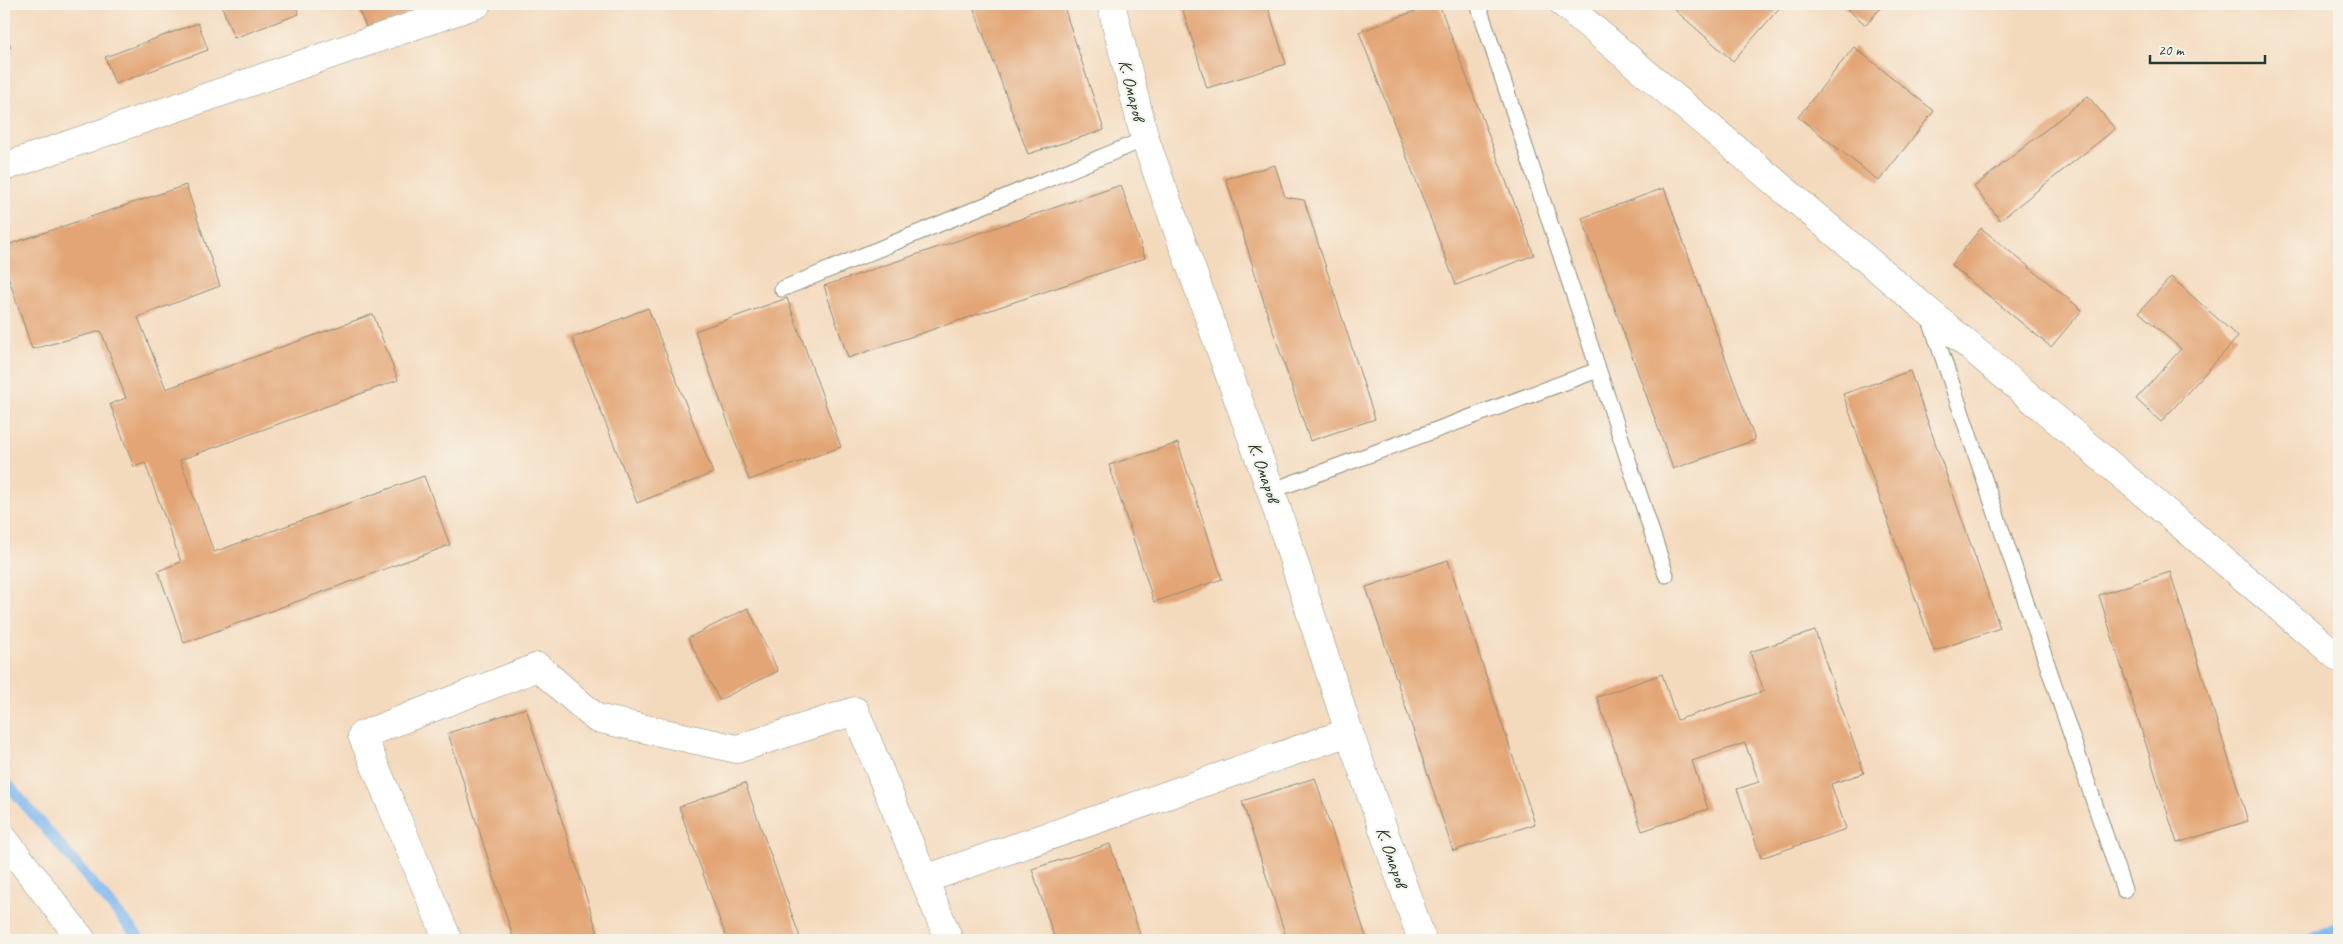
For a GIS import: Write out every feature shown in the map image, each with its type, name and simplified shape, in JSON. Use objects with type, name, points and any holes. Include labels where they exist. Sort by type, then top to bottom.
[{"type":"street","points":[[4,167],[477,4]]},
{"type":"street","name":"К. Омаров","points":[[1111,4],[1145,139],[1271,491],[1348,732],[1422,940]]},
{"type":"street","points":[[1564,4],[2339,658]]},
{"type":"street","points":[[448,940],[362,735],[538,667],[596,718],[737,749],[855,711],[949,940]]},
{"type":"street","points":[[925,879],[1348,732]]},
{"type":"street","points":[[4,839],[82,940]]},
{"type":"lane","points":[[1478,4],[1666,575]]},
{"type":"lane","points":[[782,289],[1145,139]]},
{"type":"lane","points":[[1927,311],[2124,890]]},
{"type":"lane","points":[[1271,491],[1598,370]]},
{"type":"building","points":[[221,4],[295,4],[299,14],[234,38]]},
{"type":"building","points":[[376,4],[431,4],[368,31],[359,11]]},
{"type":"building","points":[[972,4],[1063,4],[1104,130],[1028,154]]},
{"type":"building","points":[[1181,4],[1267,4],[1286,64],[1207,88]]},
{"type":"building","points":[[1434,4],[1439,4],[1534,255],[1456,285],[1359,32]]},
{"type":"building","points":[[1680,4],[1783,4],[1733,61],[1675,10]]},
{"type":"building","points":[[1841,4],[1884,4],[1866,25]]},
{"type":"building","points":[[198,23],[208,50],[115,84],[105,57]]},
{"type":"building","points":[[4,33],[11,47],[4,50]]},
{"type":"building","points":[[1854,47],[1934,111],[1879,181],[1798,117]]},
{"type":"building","points":[[2088,96],[2115,129],[2000,220],[1974,187]]},
{"type":"building","points":[[1275,165],[1285,197],[1304,200],[1375,419],[1310,441],[1270,322],[1226,179]]},
{"type":"building","points":[[186,185],[220,286],[138,317],[166,389],[373,314],[398,380],[180,460],[214,552],[424,476],[450,545],[184,643],[158,571],[181,562],[145,463],[134,467],[110,404],[126,398],[101,331],[32,349],[4,264],[4,246]]},
{"type":"building","points":[[1121,185],[1145,258],[848,358],[824,286]]},
{"type":"building","points":[[1664,188],[1755,440],[1673,469],[1582,218]]},
{"type":"building","points":[[1981,228],[2082,310],[2051,347],[1951,265]]},
{"type":"building","points":[[2171,277],[2238,337],[2161,422],[2136,399],[2181,349],[2139,312]]},
{"type":"building","points":[[787,298],[841,447],[749,480],[695,331]]},
{"type":"building","points":[[648,308],[713,473],[637,503],[572,338]]},
{"type":"building","points":[[1910,371],[2000,628],[1934,651],[1843,394]]},
{"type":"building","points":[[1178,443],[1222,579],[1154,602],[1109,465]]},
{"type":"building","points":[[1448,560],[1535,824],[1453,851],[1366,587]]},
{"type":"building","points":[[2170,572],[2248,821],[2177,843],[2099,595]]},
{"type":"building","points":[[748,608],[778,671],[719,700],[688,638]]},
{"type":"building","points":[[1815,631],[1864,773],[1831,784],[1846,829],[1761,858],[1737,789],[1759,782],[1745,743],[1692,761],[1708,809],[1642,831],[1597,697],[1662,674],[1677,720],[1764,691],[1750,652]]},
{"type":"building","points":[[526,708],[600,940],[514,940],[448,733]]},
{"type":"building","points":[[1315,778],[1367,940],[1287,940],[1242,801]]},
{"type":"building","points":[[745,783],[801,940],[727,940],[679,807]]},
{"type":"building","points":[[1110,844],[1142,940],[1055,940],[1032,869]]},
{"type":"waterway","points":[[4,780],[141,940]]},
{"type":"waterway","points":[[2311,940],[2339,926]]}]
